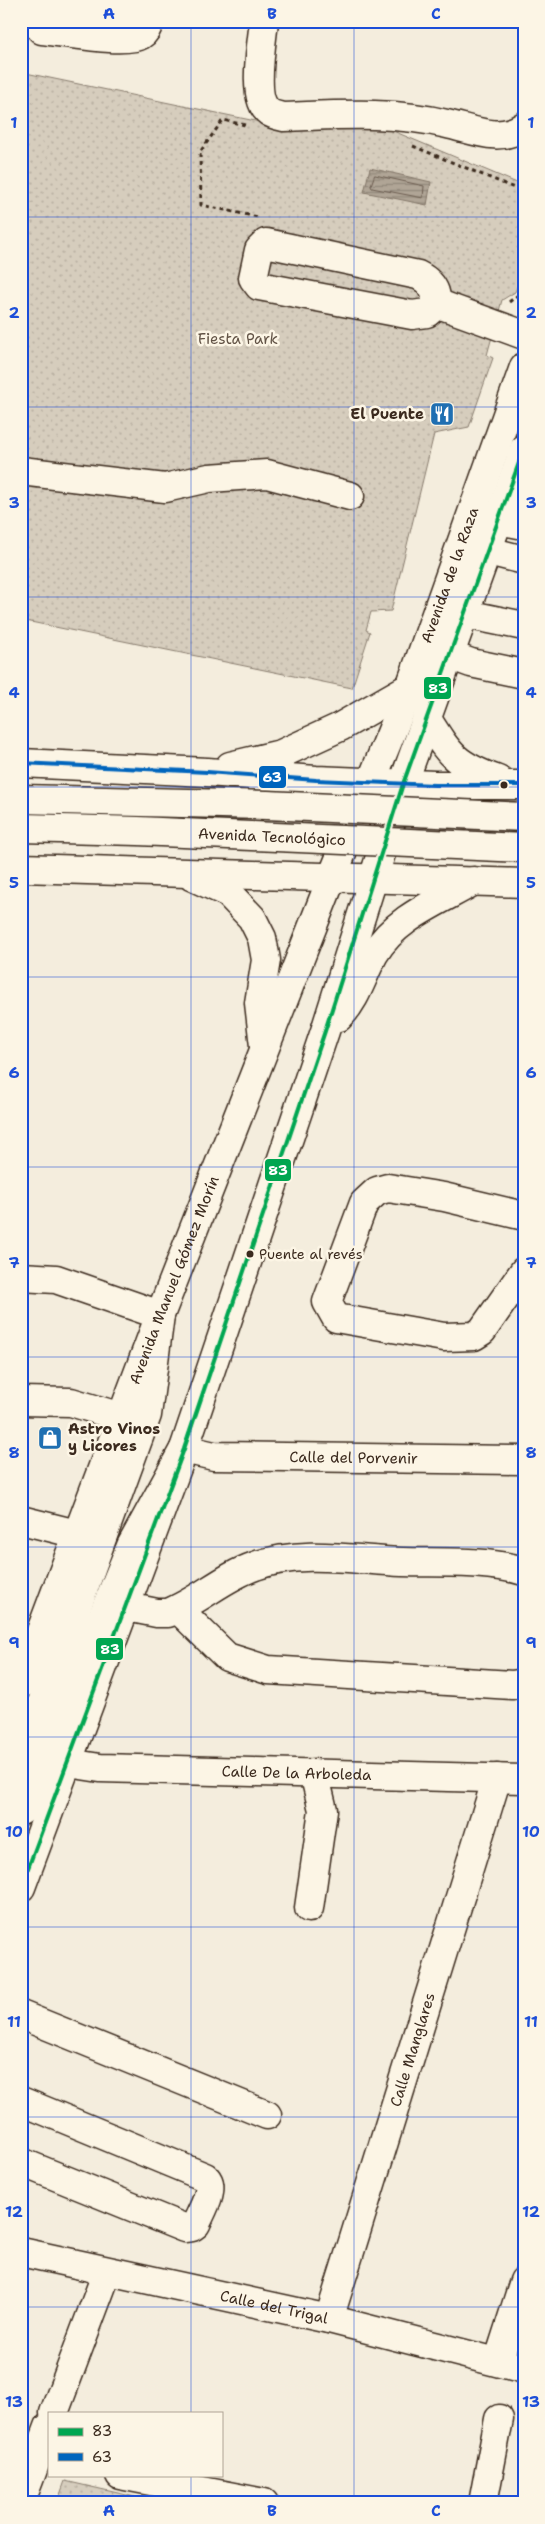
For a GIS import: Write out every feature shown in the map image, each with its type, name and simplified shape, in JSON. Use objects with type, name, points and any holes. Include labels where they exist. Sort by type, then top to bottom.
[{"type":"main road","points":[[33,21],[42,30],[90,28],[123,39],[134,37],[146,30],[149,21]]},
{"type":"main road","points":[[264,21],[259,82],[262,100],[268,111],[274,114],[284,117],[368,114],[396,116],[435,121],[499,136],[512,134],[524,126]]},
{"type":"main road","points":[[270,243],[418,275],[432,285],[436,293],[436,303],[427,313],[412,315],[259,286],[253,278],[261,247],[270,243]]},
{"type":"main road","points":[[436,303],[524,334]]},
{"type":"main road","name":"Avenida de la Raza","points":[[372,782],[410,687],[499,518],[524,367]]},
{"type":"main road","name":"Avenida de la Raza","points":[[403,784],[524,449]]},
{"type":"main road","points":[[21,471],[165,488],[210,478],[267,474],[350,496]]},
{"type":"main road","points":[[488,551],[524,560]]},
{"type":"main road","points":[[465,614],[524,626]]},
{"type":"main road","points":[[449,655],[471,663],[524,674]]},
{"type":"main road","points":[[207,772],[281,754],[340,727],[410,687]]},
{"type":"main road","points":[[427,719],[448,753],[457,761],[473,771],[517,785]]},
{"type":"main road","points":[[21,763],[403,784],[517,785]]},
{"type":"main road","points":[[303,876],[327,855],[337,833],[334,812],[316,780]]},
{"type":"main road","points":[[332,877],[372,782]]},
{"type":"main road","points":[[37,1752],[127,1607],[184,1449],[325,1031],[403,784]]},
{"type":"main road","points":[[427,880],[413,859],[408,840],[412,815],[435,785]]},
{"type":"main road","name":"Avenida Tecnológico","points":[[21,799],[267,805],[524,817]]},
{"type":"main road","name":"Avenida Tecnológico","points":[[21,828],[148,831],[524,848]]},
{"type":"main road","points":[[21,868],[524,883]]},
{"type":"main road","points":[[185,873],[228,893],[252,918],[262,938],[266,960],[259,1003],[264,1051]]},
{"type":"main road","name":"Avenida Manuel Gómez Morín","points":[[21,1684],[160,1315],[332,877]]},
{"type":"main road","points":[[325,1031],[350,1006],[375,952],[399,926],[418,911],[474,881]]},
{"type":"main road","points":[[524,1216],[444,1197],[388,1188],[377,1192],[364,1203],[327,1302],[336,1318],[444,1337],[474,1336],[482,1331],[524,1270]]},
{"type":"main road","points":[[21,1277],[56,1279],[160,1315],[147,1415],[37,1752],[21,1811]]},
{"type":"main road","points":[[21,1401],[72,1402],[121,1417]]},
{"type":"main road","points":[[24,1869],[37,1752],[131,1546],[184,1449]]},
{"type":"main road","name":"Calle del Porvenir","points":[[184,1449],[214,1456],[524,1460]]},
{"type":"main road","points":[[21,1520],[76,1534]]},
{"type":"main road","points":[[127,1607],[157,1613],[168,1613],[178,1609],[232,1575],[256,1565],[280,1559],[318,1558],[483,1565],[524,1572]]},
{"type":"main road","points":[[178,1609],[227,1657],[268,1670],[512,1686],[524,1683]]},
{"type":"main road","name":"Calle De la Arboleda","points":[[37,1752],[100,1768],[524,1779]]},
{"type":"main road","points":[[309,1908],[323,1810],[314,1773]]},
{"type":"main road","name":"Calle Manglares","points":[[329,2319],[497,1778]]},
{"type":"main road","points":[[21,2015],[267,2116]]},
{"type":"main road","points":[[21,2101],[205,2178],[208,2180],[210,2188],[196,2224],[192,2227],[184,2228],[21,2162]]},
{"type":"main road","name":"Calle del Trigal","points":[[21,2252],[329,2319],[524,2369]]},
{"type":"main road","points":[[54,2412],[107,2272]]},
{"type":"main road","points":[[498,2362],[524,2281]]},
{"type":"main road","points":[[483,2503],[499,2418]]},
{"type":"main road","points":[[21,2501],[43,2460],[48,2432]]},
{"type":"main road","points":[[125,2476],[264,2503]]},
{"type":"path","points":[[248,126],[223,120],[200,152],[201,205],[259,217]]},
{"type":"path","points":[[405,142],[524,192]]},
{"type":"path","points":[[502,305],[518,295],[524,279]]},
{"type":"green space","name":"Fiesta Park","points":[[21,72],[265,123],[386,128],[524,186],[524,268],[515,292],[502,300],[487,355],[493,358],[469,427],[434,434],[391,611],[371,612],[366,630],[370,632],[352,688],[21,620]]},
{"type":"green space","points":[[65,2481],[162,2503],[57,2503]]},
{"type":"water","points":[[370,168],[431,182],[427,205],[364,192]]},
{"type":"transit line","name":"83","points":[[21,1887],[184,1449],[325,1031],[403,784],[524,449]]},
{"type":"transit line","name":"63","points":[[21,763],[207,772],[316,780],[435,785],[524,785]]},
{"type":"place","name":"El Puente","points":[[442,414]]},
{"type":"place","name":"Puente al revés","points":[[250,1254]]},
{"type":"place","name":"Astro Vinos y Licores","points":[[50,1438]]}]
